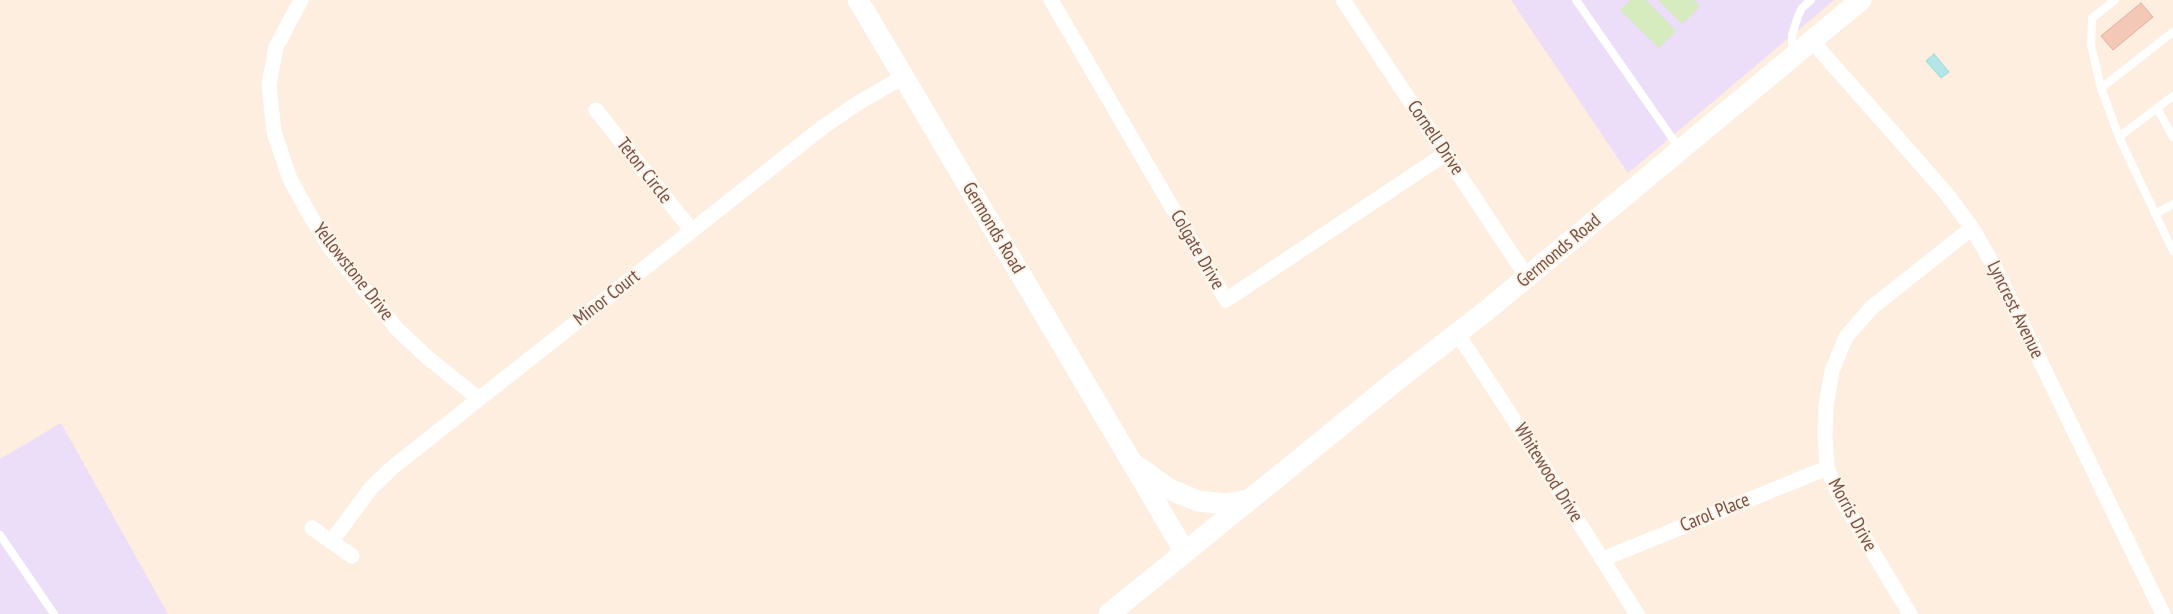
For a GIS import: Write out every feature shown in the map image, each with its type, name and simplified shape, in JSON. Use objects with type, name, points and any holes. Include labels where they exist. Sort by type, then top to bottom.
[{"type":"street","name":"Yellowstone Drive","points":[[301,0],[276,47],[269,85],[274,132],[290,179],[332,249],[398,330],[428,358],[479,399]]},
{"type":"street","name":"Germonds Road","points":[[858,0],[1185,552],[1527,277],[1860,0]]},
{"type":"street","name":"Colgate Drive","points":[[1051,0],[1226,300],[1445,154]]},
{"type":"street","name":"Cornell Drive","points":[[1343,0],[1527,277]]},
{"type":"street","name":"Lyncrest Avenue","points":[[1812,41],[1946,192],[1972,228],[1995,268],[2163,614]]},
{"type":"street","name":"Minor Court","points":[[331,542],[364,496],[378,481],[824,127],[858,103],[903,76]]},
{"type":"street","name":"Teton Circle","points":[[596,110],[692,232]]},
{"type":"street","name":"Morris Drive","points":[[1910,614],[1839,496],[1827,468],[1824,436],[1826,406],[1832,371],[1846,337],[1871,308],[1972,228]]},
{"type":"street","name":"Whitewood Drive","points":[[1457,333],[1603,559],[1636,614]]},
{"type":"street","name":"Germonds Road","points":[[1127,457],[1160,484],[1193,500],[1226,504],[1242,502],[1253,497]]},
{"type":"street","name":"Carol Place","points":[[1603,559],[1827,468]]},
{"type":"street","points":[[312,528],[352,556]]},
{"type":"street","points":[[1109,614],[1185,552]]},
{"type":"lane","points":[[1587,0],[1578,3],[1680,150]]},
{"type":"lane","points":[[1792,58],[1793,29],[1800,12],[1811,0]]},
{"type":"lane","points":[[2115,0],[2092,18],[2091,44],[2101,88],[2118,137],[2173,251]]},
{"type":"lane","points":[[2101,88],[2173,32]]},
{"type":"lane","points":[[2118,137],[2173,96]]},
{"type":"lane","points":[[2157,108],[2173,137]]},
{"type":"lane","points":[[2155,214],[2173,204]]},
{"type":"lane","points":[[0,535],[54,614]]},
{"type":"shaded area","points":[[1511,0],[1834,0],[1628,173]]},
{"type":"shaded area","points":[[61,423],[168,614],[0,614],[0,459]]},
{"type":"green space","points":[[1630,0],[1646,0],[1676,31],[1659,48],[1620,10]]},
{"type":"green space","points":[[1658,0],[1694,0],[1700,7],[1682,24]]},
{"type":"water","points":[[1934,54],[1949,72],[1941,78],[1926,61]]},
{"type":"building","points":[[2141,3],[2153,17],[2113,50],[2101,36]]}]
